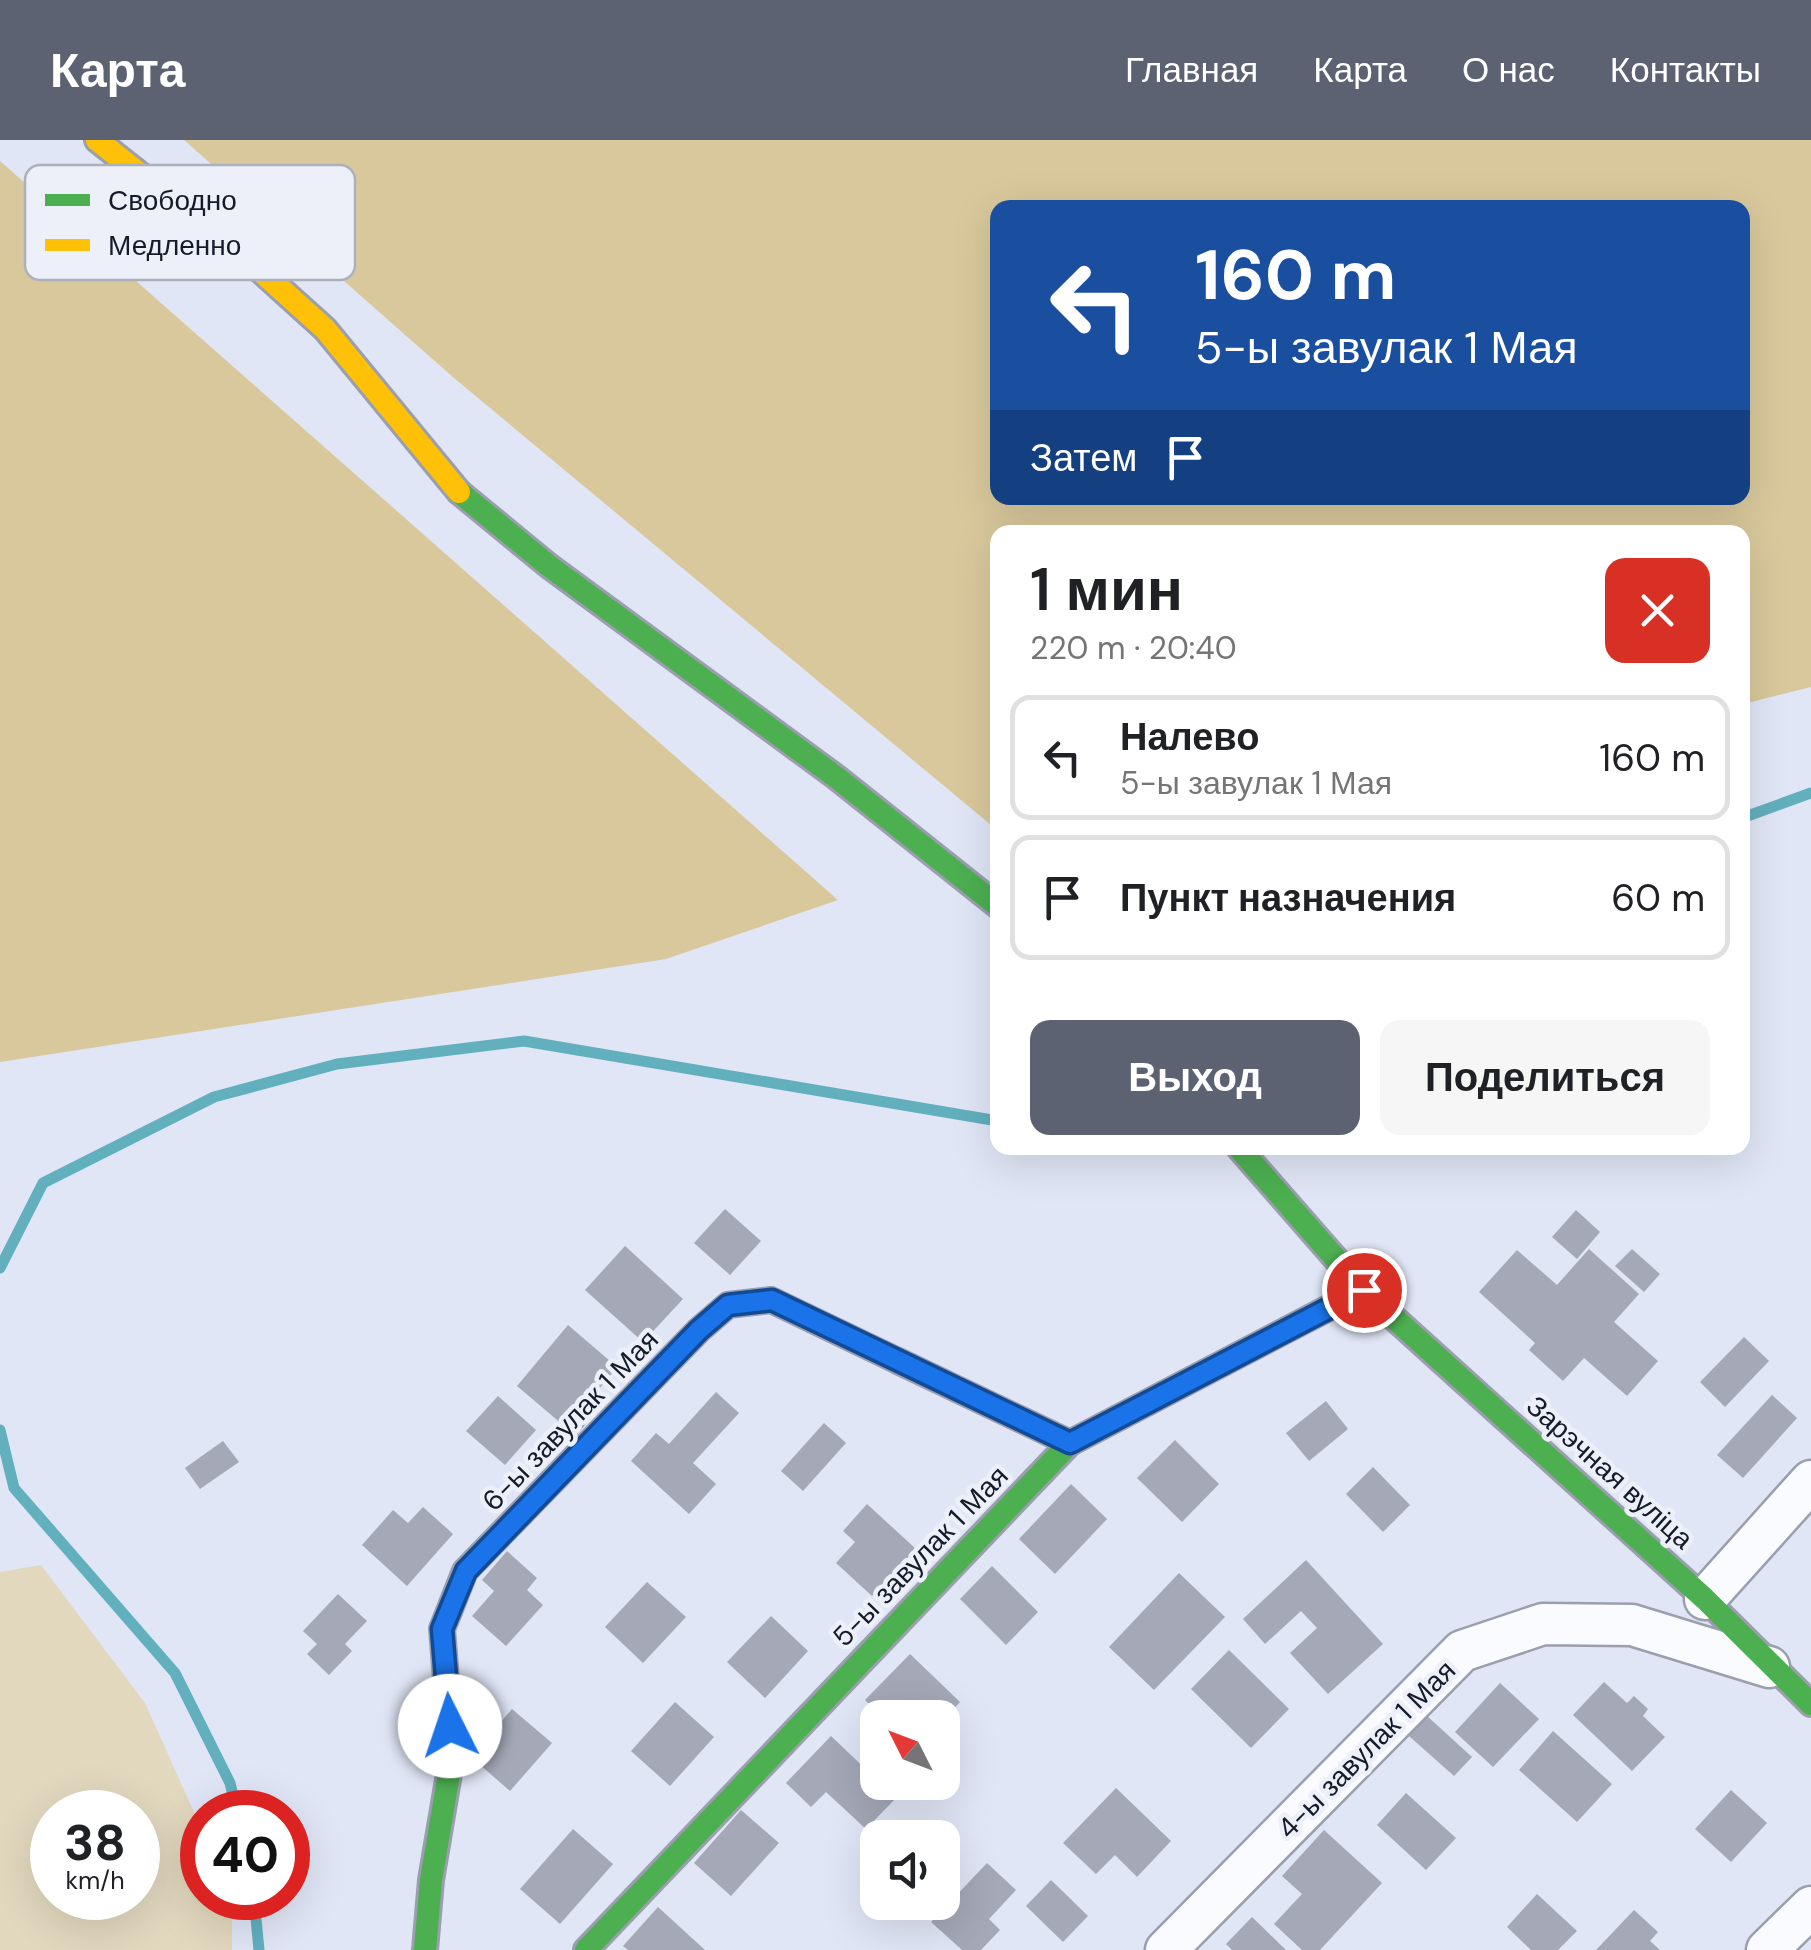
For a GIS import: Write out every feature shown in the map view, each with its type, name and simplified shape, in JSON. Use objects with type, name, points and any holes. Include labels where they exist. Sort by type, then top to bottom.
[{"type":"street","points":[[97,140],[128,165]]},
{"type":"street","points":[[271,280],[325,329],[458,491],[549,566],[836,777],[990,900]]},
{"type":"street","name":"Зарэчная вуліца","points":[[1245,1155],[1364,1290],[1705,1599],[1811,1704]]},
{"type":"street","name":"5-ы завулак 1 Мая","points":[[586,1950],[1070,1443],[1364,1290]]},
{"type":"street","name":"6-ы завулак 1 Мая","points":[[425,1950],[431,1880],[452,1756],[442,1629],[466,1571],[699,1330],[728,1305],[772,1300],[1070,1443]]},
{"type":"street","points":[[1705,1599],[1811,1481]]},
{"type":"street","name":"4-ы завулак 1 Мая","points":[[1166,1950],[1462,1651],[1543,1624],[1632,1625],[1777,1670]]},
{"type":"street","points":[[1767,1950],[1811,1907]]},
{"type":"shaded area","points":[[184,140],[1811,140],[1811,687],[1750,702],[1750,525],[990,525],[990,824],[454,378],[343,280],[355,280],[355,165],[212,165]]},
{"type":"shaded area","points":[[0,161],[25,183],[25,280],[135,280],[838,900],[666,959],[0,1062]]},
{"type":"shaded area","points":[[41,1565],[145,1703],[184,1790],[180,1790],[180,1920],[232,1920],[232,1950],[0,1950],[0,1572]]},
{"type":"building","points":[[725,1209],[761,1241],[730,1275],[694,1243]]},
{"type":"building","points":[[1576,1210],[1600,1232],[1577,1259],[1552,1237]]},
{"type":"building","points":[[625,1246],[683,1299],[643,1342],[585,1290]]},
{"type":"building","points":[[1589,1249],[1639,1294],[1614,1322],[1658,1361],[1627,1396],[1584,1358],[1563,1381],[1529,1350],[1535,1343],[1479,1292],[1517,1250],[1557,1285]]},
{"type":"building","points":[[1632,1249],[1660,1274],[1644,1292],[1615,1266]]},
{"type":"building","points":[[568,1325],[617,1367],[586,1405],[595,1413],[576,1436],[517,1386]]},
{"type":"building","points":[[1744,1337],[1769,1361],[1725,1407],[1700,1382]]},
{"type":"building","points":[[716,1392],[739,1413],[693,1463],[716,1484],[689,1514],[631,1461],[656,1433],[669,1444]]},
{"type":"building","points":[[1772,1395],[1797,1418],[1743,1478],[1717,1455]]},
{"type":"building","points":[[498,1396],[536,1430],[505,1465],[466,1431]]},
{"type":"building","points":[[1326,1401],[1348,1429],[1309,1461],[1286,1433]]},
{"type":"building","points":[[824,1423],[846,1443],[803,1491],[781,1471]]},
{"type":"building","points":[[1175,1440],[1219,1484],[1182,1522],[1137,1478]]},
{"type":"building","points":[[223,1441],[239,1462],[200,1489],[185,1468]]},
{"type":"building","points":[[1373,1467],[1410,1505],[1383,1532],[1346,1494]]},
{"type":"building","points":[[1071,1484],[1107,1519],[1055,1574],[1019,1539]]},
{"type":"building","points":[[867,1504],[916,1549],[872,1596],[836,1563],[855,1542],[843,1531]]},
{"type":"building","points":[[423,1507],[453,1534],[407,1586],[362,1545],[393,1510],[408,1523]]},
{"type":"building","points":[[507,1551],[537,1578],[527,1590],[543,1605],[506,1646],[472,1616],[494,1591],[482,1580]]},
{"type":"building","points":[[1306,1560],[1383,1644],[1328,1694],[1290,1653],[1317,1628],[1301,1611],[1265,1644],[1243,1619]]},
{"type":"building","points":[[992,1566],[1038,1612],[1006,1645],[960,1599]]},
{"type":"building","points":[[1179,1573],[1225,1617],[1154,1690],[1109,1647]]},
{"type":"building","points":[[647,1582],[686,1617],[643,1663],[605,1627]]},
{"type":"building","points":[[338,1594],[367,1621],[345,1644],[352,1651],[329,1675],[307,1654],[317,1644],[303,1631]]},
{"type":"building","points":[[771,1616],[808,1651],[765,1698],[727,1662]]},
{"type":"building","points":[[1229,1650],[1289,1709],[1251,1748],[1191,1689]]},
{"type":"building","points":[[910,1654],[958,1700],[865,1700]]},
{"type":"building","points":[[1604,1682],[1627,1703],[1634,1696],[1648,1709],[1643,1716],[1665,1737],[1632,1771],[1573,1715]]},
{"type":"building","points":[[1500,1683],[1539,1719],[1493,1767],[1455,1732]]},
{"type":"building","points":[[675,1702],[714,1737],[670,1786],[631,1751]]},
{"type":"building","points":[[512,1709],[552,1743],[510,1791],[471,1757]]},
{"type":"building","points":[[1427,1716],[1472,1757],[1454,1776],[1409,1736]]},
{"type":"building","points":[[1553,1731],[1612,1784],[1577,1822],[1519,1770]]},
{"type":"building","points":[[831,1736],[860,1764],[860,1800],[894,1800],[875,1820],[860,1820],[860,1823],[826,1792],[811,1807],[786,1783]]},
{"type":"building","points":[[1116,1788],[1171,1841],[1137,1877],[1115,1855],[1096,1874],[1063,1843]]},
{"type":"building","points":[[1731,1790],[1767,1823],[1731,1862],[1695,1829]]},
{"type":"building","points":[[1406,1793],[1456,1838],[1426,1870],[1377,1825]]},
{"type":"building","points":[[741,1810],[779,1843],[731,1896],[694,1863]]},
{"type":"building","points":[[573,1829],[613,1864],[560,1924],[520,1889]]},
{"type":"building","points":[[1324,1830],[1382,1883],[1320,1950],[1302,1950],[1274,1924],[1302,1894],[1282,1876]]},
{"type":"building","points":[[987,1863],[1016,1890],[989,1919],[1000,1930],[981,1950],[962,1950],[931,1922],[960,1920],[960,1891]]},
{"type":"building","points":[[1051,1880],[1088,1916],[1063,1942],[1026,1906]]},
{"type":"building","points":[[1537,1894],[1577,1931],[1558,1950],[1531,1950],[1507,1927]]},
{"type":"building","points":[[658,1907],[705,1950],[628,1950],[623,1946]]},
{"type":"building","points":[[1634,1910],[1658,1932],[1650,1941],[1660,1950],[1596,1950]]},
{"type":"building","points":[[1252,1917],[1286,1950],[1232,1950],[1226,1944]]},
{"type":"waterway","points":[[1750,815],[1811,793]]},
{"type":"waterway","points":[[0,1268],[43,1183],[214,1097],[337,1064],[524,1041],[990,1120]]},
{"type":"waterway","points":[[0,1430],[14,1488],[175,1673],[232,1790]]},
{"type":"waterway","points":[[256,1920],[259,1950]]},
{"type":"traffic: fast","points":[[459,492],[549,566],[836,777],[990,900]]},
{"type":"traffic: fast","points":[[1245,1155],[1363,1290],[1705,1599],[1811,1704]]},
{"type":"traffic: fast","points":[[586,1950],[1070,1443],[1363,1290]]},
{"type":"traffic: fast","points":[[425,1950],[431,1880],[452,1756],[442,1629],[465,1571],[699,1330],[728,1305],[771,1300],[898,1361]]},
{"type":"traffic: slow","points":[[97,140],[128,165]]},
{"type":"traffic: slow","points":[[271,280],[325,329],[459,492]]},
{"type":"traffic: slow","points":[[898,1361],[1070,1443]]},
{"type":"route","points":[[450,1726],[442,1629],[466,1571],[699,1330],[728,1305],[772,1300],[1070,1443],[1364,1290]]}]
